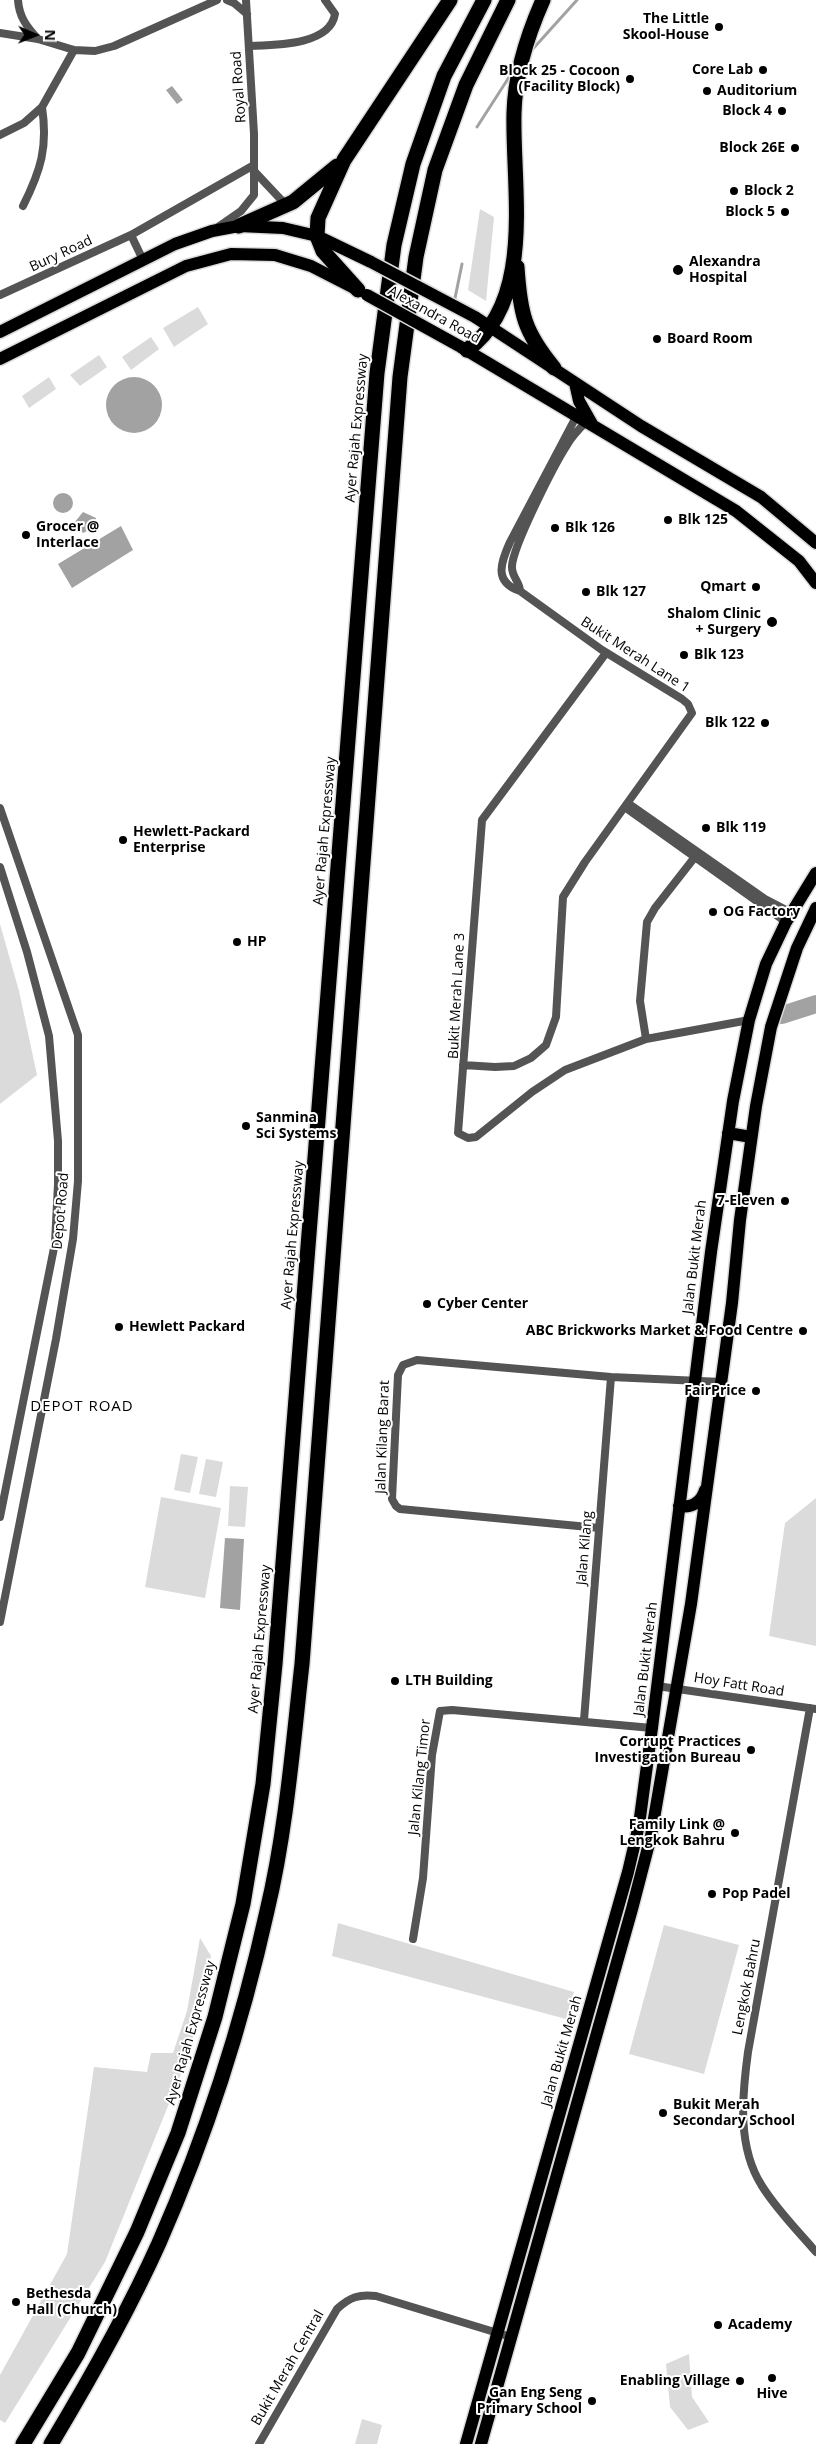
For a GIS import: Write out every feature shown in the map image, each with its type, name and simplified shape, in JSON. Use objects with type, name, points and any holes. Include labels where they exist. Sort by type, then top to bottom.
[{"type":"highway","points":[[363,292],[323,252],[318,236],[318,218],[344,160],[450,0]]},
{"type":"highway","name":"Ayer Rajah Expressway","points":[[23,2444],[78,2353],[137,2232],[178,2133],[215,2018],[243,1904],[264,1784],[275,1664],[381,344],[394,245],[413,164],[444,76],[484,0]]},
{"type":"highway","points":[[51,2444],[98,2364],[162,2234],[200,2140],[236,2034],[268,1909],[288,1785],[302,1664],[400,377],[416,257],[435,170],[466,85],[508,0]]},
{"type":"highway","points":[[464,348],[491,326],[506,295],[514,249],[516,179],[514,114],[518,74],[531,28],[543,0]]},
{"type":"highway","points":[[238,226],[286,206],[324,179],[344,160]]},
{"type":"highway","points":[[514,249],[525,325],[538,350],[554,368]]},
{"type":"main road","name":"Alexandra Road","points":[[0,332],[175,244],[212,231],[238,226],[283,228],[318,236],[491,326],[642,426],[761,497],[816,543]]},
{"type":"main road","name":"Alexandra Road","points":[[0,359],[186,266],[231,254],[275,255],[311,266],[363,292],[464,348],[585,420],[749,521],[799,561],[816,583]]},
{"type":"main road","points":[[575,383],[578,401],[585,420]]},
{"type":"main road","name":"Jalan Bukit Merah","points":[[466,2444],[628,1872],[639,1825],[728,1133],[748,1020],[766,964],[789,917],[816,873]]},
{"type":"main road","name":"Jalan Bukit Merah","points":[[481,2444],[642,1871],[652,1827],[676,1689],[708,1481],[722,1382],[751,1137],[771,1027],[798,948],[816,908]]},
{"type":"main road","points":[[728,1133],[751,1137]]},
{"type":"main road","points":[[679,1506],[686,1507],[698,1503],[703,1496],[708,1481]]},
{"type":"street","points":[[18,0],[20,14],[25,25],[38,39]]},
{"type":"street","points":[[0,33],[38,39],[74,50],[95,51],[114,46],[217,0]]},
{"type":"street","points":[[227,0],[234,3],[247,14]]},
{"type":"street","name":"Royal Road","points":[[212,231],[249,203],[254,195],[246,0]]},
{"type":"street","points":[[249,46],[289,44],[310,39],[331,26],[334,20],[335,14],[325,0]]},
{"type":"street","points":[[0,135],[24,123],[42,107],[74,50]]},
{"type":"street","points":[[23,206],[39,175],[46,132],[42,107]]},
{"type":"street","points":[[254,169],[286,206]]},
{"type":"street","name":"Bury Road","points":[[0,295],[131,235],[254,169]]},
{"type":"street","points":[[131,235],[143,260]]},
{"type":"street","points":[[520,591],[520,584],[514,577],[512,568],[516,547],[566,445],[585,420]]},
{"type":"street","name":"Bukit Merah Lane 1","points":[[585,420],[502,559],[502,576],[511,588],[520,591],[606,652],[682,698],[688,704],[692,713],[627,806]]},
{"type":"street","name":"Bukit Merah Lane 3","points":[[606,652],[482,820],[463,1065],[514,1066],[531,1058],[546,1045],[556,1017],[563,897],[585,862],[627,806]]},
{"type":"street","points":[[627,806],[789,917]]},
{"type":"street","name":"Depot Road","points":[[0,808],[78,1035],[78,1181],[73,1240],[56,1339],[0,1622]]},
{"type":"street","points":[[646,1039],[640,1001],[647,922],[655,908],[696,855]]},
{"type":"street","name":"Depot Road","points":[[0,867],[27,952],[48,1036],[58,1140],[58,1184],[55,1242],[0,1518]]},
{"type":"street","points":[[463,1065],[458,1133],[472,1138],[483,1133],[532,1092],[565,1070],[646,1039],[748,1020]]},
{"type":"street","name":"Jalan Kilang Barat","points":[[599,1528],[409,1510],[396,1506],[392,1499],[396,1404],[398,1375],[403,1365],[416,1360],[611,1377],[722,1382]]},
{"type":"street","name":"Jalan Kilang","points":[[584,1720],[611,1377]]},
{"type":"street","name":"Hoy Fatt Road","points":[[658,1686],[813,1709]]},
{"type":"street","name":"Lengkok Bahru","points":[[813,1709],[748,2052],[742,2098],[746,2141],[761,2184],[775,2205],[816,2252]]},
{"type":"street","name":"Jalan Kilang Timor","points":[[413,1939],[423,1878],[432,1755],[440,1711],[452,1710],[584,1720],[652,1728]]},
{"type":"street","name":"Bukit Merah Central","points":[[259,2444],[337,2308],[348,2299],[361,2294],[379,2297],[511,2337]]},
{"type":"shaded area","points":[[172,86],[183,100],[177,104],[166,90]]},
{"type":"shaded area","points":[[480,209],[494,217],[486,301],[468,290]]},
{"type":"shaded area","points":[[198,307],[208,324],[174,347],[163,328]]},
{"type":"shaded area","points":[[151,337],[159,349],[131,370],[122,357]]},
{"type":"shaded area","points":[[99,355],[107,367],[80,386],[70,375]]},
{"type":"shaded area","points":[[49,377],[56,389],[29,408],[22,396]]},
{"type":"shaded area","points":[[134,377],[145,379],[154,385],[160,394],[162,405],[160,416],[154,425],[145,431],[134,433],[123,431],[114,425],[108,416],[106,405],[108,394],[114,385],[123,379]]},
{"type":"shaded area","points":[[63,493],[70,496],[73,503],[70,510],[63,513],[56,510],[53,503],[56,496]]},
{"type":"shaded area","points":[[83,512],[96,518],[95,527],[83,533],[74,523]]},
{"type":"shaded area","points":[[121,526],[133,550],[72,588],[58,564]]},
{"type":"shaded area","points":[[0,924],[19,991],[37,1075],[0,1104]]},
{"type":"shaded area","points":[[181,1454],[198,1457],[190,1493],[174,1490]]},
{"type":"shaded area","points":[[206,1459],[223,1462],[216,1497],[199,1494]]},
{"type":"shaded area","points":[[230,1486],[248,1487],[245,1527],[228,1526]]},
{"type":"shaded area","points":[[161,1497],[221,1508],[205,1598],[145,1587]]},
{"type":"shaded area","points":[[816,1498],[816,1646],[769,1636],[785,1523]]},
{"type":"shaded area","points":[[225,1538],[244,1539],[240,1610],[220,1608]]},
{"type":"shaded area","points":[[338,1923],[574,1992],[566,2019],[332,1956]]},
{"type":"shaded area","points":[[664,1925],[739,1945],[704,2074],[629,2054]]},
{"type":"shaded area","points":[[200,1938],[211,1956],[189,2054],[105,2262],[5,2423],[0,2420],[0,2375],[67,2254],[94,2067],[147,2072],[151,2053],[173,2053],[187,2011]]},
{"type":"shaded area","points":[[689,2354],[692,2397],[709,2422],[688,2430],[670,2407],[666,2364]]},
{"type":"shaded area","points":[[362,2419],[382,2425],[377,2444],[355,2444]]},
{"type":"waterway","points":[[531,51],[577,0]]},
{"type":"waterway","points":[[477,127],[513,71]]},
{"type":"waterway","points":[[454,303],[462,264]]},
{"type":"waterway","points":[[782,1015],[816,1004]]},
{"type":"place","name":"The Little Skool-House","points":[[719,27]]},
{"type":"place","name":"Core Lab","points":[[763,70]]},
{"type":"place","name":"Block 25 - Cocoon (Facility Block)","points":[[630,79]]},
{"type":"place","name":"Auditorium","points":[[707,91]]},
{"type":"place","name":"Block 4","points":[[782,111]]},
{"type":"place","name":"Block 26E","points":[[795,148]]},
{"type":"place","name":"Block 2","points":[[734,191]]},
{"type":"place","name":"Block 5","points":[[785,212]]},
{"type":"place","name":"Alexandra Hospital","points":[[678,270]]},
{"type":"place","name":"Board Room","points":[[657,339]]},
{"type":"place","name":"Blk 125","points":[[668,520]]},
{"type":"place","name":"Blk 126","points":[[555,528]]},
{"type":"place","name":"Grocer @ Interlace","points":[[26,535]]},
{"type":"place","name":"Qmart","points":[[756,587]]},
{"type":"place","name":"Blk 127","points":[[586,592]]},
{"type":"place","name":"Shalom Clinic + Surgery","points":[[772,622]]},
{"type":"place","name":"Blk 123","points":[[684,655]]},
{"type":"place","name":"Blk 122","points":[[765,723]]},
{"type":"place","name":"Blk 119","points":[[706,828]]},
{"type":"place","name":"Hewlett-Packard Enterprise","points":[[123,840]]},
{"type":"place","name":"OG Factory","points":[[713,912]]},
{"type":"place","name":"HP","points":[[237,942]]},
{"type":"place","name":"Sanmina Sci Systems","points":[[246,1126]]},
{"type":"place","name":"7-Eleven","points":[[785,1201]]},
{"type":"place","name":"Cyber Center","points":[[427,1304]]},
{"type":"place","name":"Hewlett Packard","points":[[119,1327]]},
{"type":"place","name":"ABC Brickworks Market & Food Centre","points":[[803,1331]]},
{"type":"place","name":"FairPrice","points":[[756,1391]]},
{"type":"place","name":"LTH Building","points":[[395,1681]]},
{"type":"place","name":"Corrupt Practices Investigation Bureau","points":[[751,1750]]},
{"type":"place","name":"Family Link @ Lengkok Bahru","points":[[735,1833]]},
{"type":"place","name":"Pop Padel","points":[[712,1894]]},
{"type":"place","name":"Bukit Merah Secondary School","points":[[663,2113]]},
{"type":"place","name":"Bethesda Hall (Church)","points":[[16,2302]]},
{"type":"place","name":"Academy","points":[[718,2325]]},
{"type":"place","name":"Hive","points":[[772,2378]]},
{"type":"place","name":"Enabling Village","points":[[740,2381]]},
{"type":"place","name":"Gan Eng Seng Primary School","points":[[592,2401]]},
{"type":"district","name":"DEPOT ROAD","points":[[82,1407]]}]
